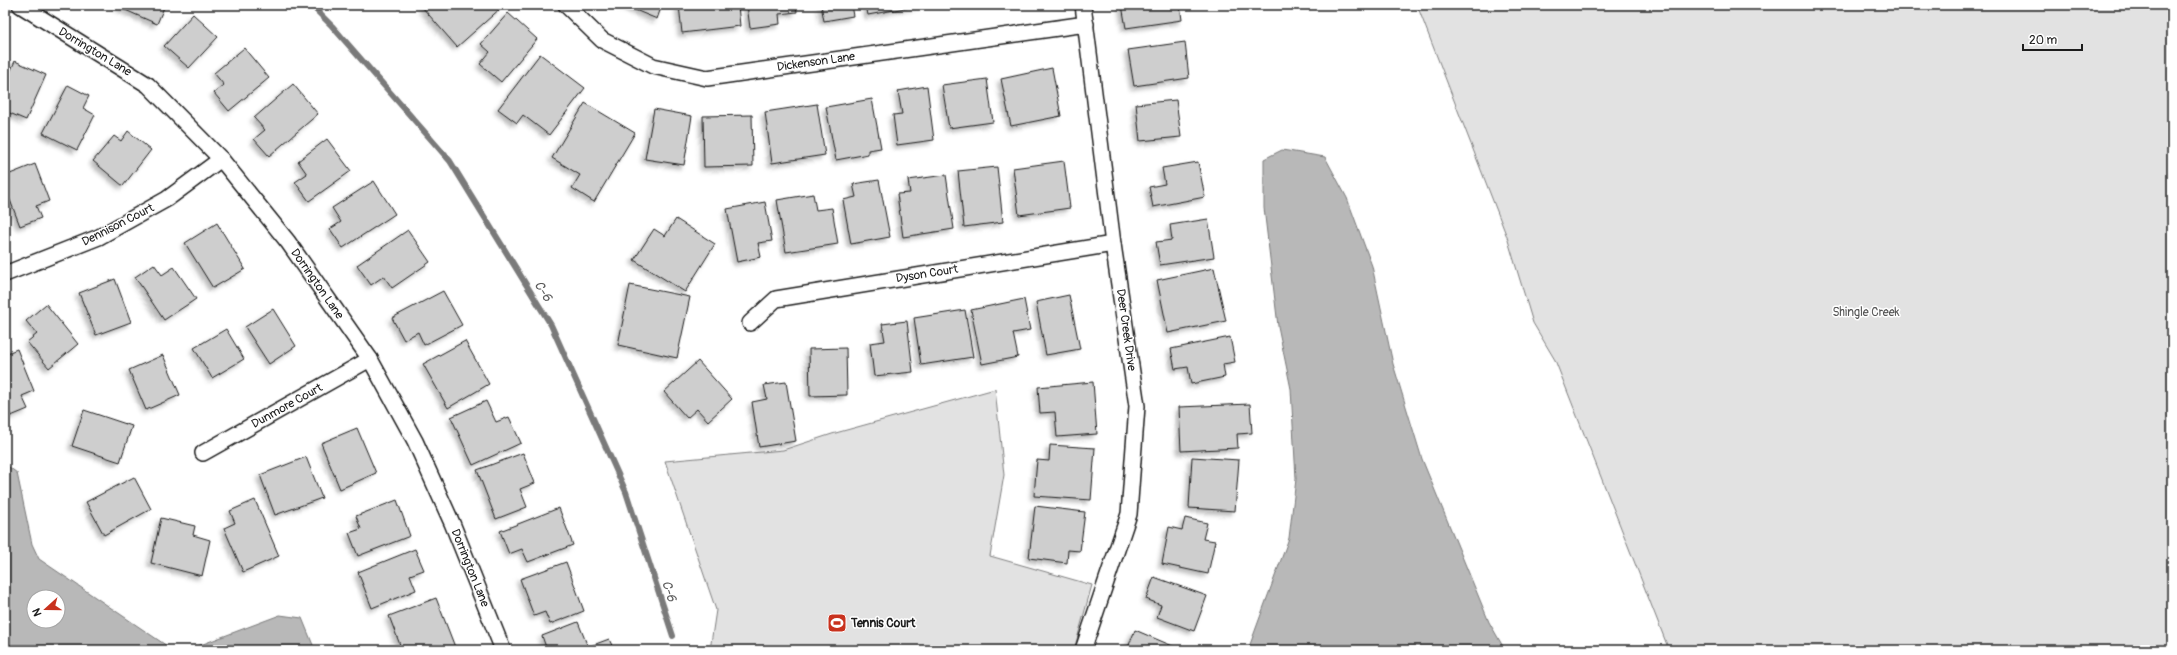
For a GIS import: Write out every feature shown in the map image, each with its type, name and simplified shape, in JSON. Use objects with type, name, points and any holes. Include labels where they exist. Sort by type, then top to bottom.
[{"type":"street","name":"Dorrington Lane","points":[[20,5],[148,85],[221,158],[288,242],[370,359],[415,441],[452,523],[503,650]]},
{"type":"street","name":"Dickenson Lane","points":[[566,5],[602,40],[653,66],[707,78],[1086,24]]},
{"type":"street","name":"Deer Creek Drive","points":[[1083,5],[1137,406],[1129,514],[1093,626],[1083,650]]},
{"type":"street","name":"Dennison Court","points":[[5,274],[99,237],[167,199],[221,158]]},
{"type":"street","name":"Dyson Court","points":[[750,323],[776,299],[1114,244]]},
{"type":"street","name":"Dunmore Court","points":[[203,453],[370,359]]},
{"type":"green space","name":"Shingle Creek","points":[[1417,5],[2172,5],[2172,650],[1669,650],[1555,360],[1533,323],[1507,237]]},
{"type":"green space","points":[[995,389],[1004,475],[990,556],[1092,585],[1074,650],[710,650],[716,610],[665,461],[783,450],[832,434]]},
{"type":"shaded area","points":[[1282,150],[1325,157],[1347,198],[1372,266],[1393,364],[1422,459],[1489,622],[1505,650],[1248,650],[1289,538],[1296,479],[1291,389],[1278,326],[1264,208],[1264,159]]},
{"type":"shaded area","points":[[5,464],[17,473],[32,544],[39,559],[173,650],[5,650]]},
{"type":"shaded area","points":[[280,615],[302,618],[315,650],[187,650]]},
{"type":"building","points":[[114,5],[165,5],[157,24]]},
{"type":"building","points":[[424,5],[500,5],[502,7],[457,47],[422,7]]},
{"type":"building","points":[[623,5],[662,5],[657,19]]},
{"type":"building","points":[[679,5],[738,5],[740,26],[682,33]]},
{"type":"building","points":[[747,5],[796,5],[797,12],[779,14],[780,24],[750,28]]},
{"type":"building","points":[[821,5],[851,5],[853,16],[824,21]]},
{"type":"building","points":[[866,5],[921,5],[868,15]]},
{"type":"building","points":[[1122,5],[1180,5],[1182,20],[1126,28]]},
{"type":"building","points":[[508,13],[537,39],[501,82],[480,64],[490,52],[481,44]]},
{"type":"building","points":[[193,14],[218,37],[189,68],[164,46]]},
{"type":"building","points":[[1185,42],[1189,78],[1134,86],[1128,50]]},
{"type":"building","points":[[244,48],[269,78],[229,111],[214,93],[224,85],[214,73]]},
{"type":"building","points":[[540,54],[585,88],[549,135],[523,115],[517,123],[498,109]]},
{"type":"building","points":[[15,61],[46,75],[26,120],[5,111],[5,83]]},
{"type":"building","points":[[1052,68],[1061,116],[1011,126],[1001,79]]},
{"type":"building","points":[[987,79],[993,122],[949,128],[942,85]]},
{"type":"building","points":[[293,84],[318,114],[269,156],[254,139],[265,130],[254,118]]},
{"type":"building","points":[[68,85],[89,96],[83,108],[95,115],[77,150],[43,133]]},
{"type":"building","points":[[927,86],[934,140],[897,145],[893,115],[902,114],[898,91]]},
{"type":"building","points":[[872,99],[881,148],[868,150],[868,154],[836,160],[826,107]]},
{"type":"building","points":[[1176,100],[1181,137],[1140,141],[1136,104]]},
{"type":"building","points":[[585,103],[635,133],[594,202],[572,188],[580,175],[552,158]]},
{"type":"building","points":[[817,104],[825,155],[772,163],[765,112]]},
{"type":"building","points":[[654,109],[692,116],[684,165],[645,159]]},
{"type":"building","points":[[752,115],[753,166],[704,167],[703,116]]},
{"type":"building","points":[[128,131],[151,150],[123,186],[93,161],[114,136],[121,141]]},
{"type":"building","points":[[327,139],[351,171],[309,201],[295,182],[307,174],[298,161]]},
{"type":"building","points":[[1064,161],[1070,208],[1019,215],[1013,168]]},
{"type":"building","points":[[1198,162],[1205,197],[1153,207],[1149,187],[1165,184],[1162,168]]},
{"type":"building","points":[[35,164],[49,201],[36,206],[41,218],[20,226],[5,187],[5,176]]},
{"type":"building","points":[[997,167],[1003,222],[964,227],[958,171]]},
{"type":"building","points":[[946,175],[954,229],[903,237],[897,194],[910,193],[908,180]]},
{"type":"building","points":[[879,180],[890,237],[851,244],[843,200],[856,197],[853,184]]},
{"type":"building","points":[[374,181],[395,214],[343,248],[330,229],[341,222],[332,208]]},
{"type":"building","points":[[813,194],[816,210],[832,208],[838,244],[786,252],[777,200]]},
{"type":"building","points":[[765,202],[772,241],[758,243],[761,257],[737,262],[727,209]]},
{"type":"building","points":[[676,219],[715,244],[685,292],[634,260],[654,229],[665,236]]},
{"type":"building","points":[[1208,219],[1214,257],[1160,265],[1156,242],[1172,240],[1170,225]]},
{"type":"building","points":[[217,223],[245,269],[213,288],[185,243]]},
{"type":"building","points":[[408,230],[430,262],[392,288],[384,276],[371,285],[357,265]]},
{"type":"building","points":[[154,264],[162,275],[174,267],[196,299],[164,320],[135,277]]},
{"type":"building","points":[[1214,268],[1226,321],[1168,333],[1157,280]]},
{"type":"building","points":[[115,279],[131,322],[96,335],[79,293]]},
{"type":"building","points":[[630,285],[690,297],[677,358],[618,345]]},
{"type":"building","points":[[443,291],[462,325],[424,345],[418,332],[404,340],[392,318]]},
{"type":"building","points":[[1069,295],[1080,349],[1046,355],[1036,302]]},
{"type":"building","points":[[1024,299],[1030,330],[1013,333],[1018,357],[982,364],[971,310]]},
{"type":"building","points":[[46,304],[78,344],[49,368],[27,342],[37,334],[26,321]]},
{"type":"building","points":[[273,309],[296,346],[269,364],[245,327]]},
{"type":"building","points":[[965,310],[973,357],[921,365],[914,318]]},
{"type":"building","points":[[907,321],[913,372],[874,376],[870,343],[885,341],[882,324]]},
{"type":"building","points":[[226,329],[244,359],[212,378],[194,348]]},
{"type":"building","points":[[1230,337],[1235,362],[1223,364],[1225,377],[1191,384],[1188,367],[1175,369],[1171,349]]},
{"type":"building","points":[[465,341],[489,384],[448,408],[423,364]]},
{"type":"building","points":[[846,348],[847,395],[810,396],[809,349]]},
{"type":"building","points":[[17,349],[34,391],[22,396],[28,409],[11,416],[5,403],[5,354]]},
{"type":"building","points":[[163,355],[180,395],[146,410],[129,370]]},
{"type":"building","points":[[698,361],[732,399],[708,421],[697,409],[687,418],[664,392]]},
{"type":"building","points":[[786,382],[796,441],[759,447],[752,402],[767,399],[764,385]]},
{"type":"building","points":[[1093,382],[1097,434],[1057,437],[1055,412],[1040,413],[1038,387]]},
{"type":"building","points":[[486,401],[496,422],[509,417],[521,443],[473,465],[451,417]]},
{"type":"building","points":[[1250,404],[1252,433],[1237,434],[1238,448],[1181,451],[1179,407]]},
{"type":"building","points":[[84,410],[132,426],[120,462],[72,446]]},
{"type":"building","points":[[357,428],[376,473],[340,489],[321,443]]},
{"type":"building","points":[[1050,445],[1095,448],[1091,500],[1034,496],[1037,460],[1049,461]]},
{"type":"building","points":[[523,453],[535,483],[520,489],[527,507],[496,519],[477,470]]},
{"type":"building","points":[[306,457],[322,498],[275,515],[260,475]]},
{"type":"building","points":[[1192,457],[1239,460],[1235,511],[1189,508]]},
{"type":"building","points":[[134,477],[151,509],[104,535],[86,502]]},
{"type":"building","points":[[255,500],[279,556],[243,572],[224,528],[235,523],[230,511]]},
{"type":"building","points":[[397,500],[410,536],[358,556],[349,533],[361,529],[356,516]]},
{"type":"building","points":[[1035,506],[1085,512],[1080,551],[1068,550],[1067,563],[1029,558]]},
{"type":"building","points":[[559,508],[573,545],[528,562],[522,549],[509,554],[500,531]]},
{"type":"building","points":[[161,518],[195,526],[193,535],[210,540],[202,576],[151,563]]},
{"type":"building","points":[[1185,518],[1207,523],[1203,539],[1215,541],[1208,574],[1162,564],[1169,527],[1182,530]]},
{"type":"building","points":[[415,549],[424,570],[410,575],[416,590],[372,608],[358,572]]},
{"type":"building","points":[[566,562],[584,611],[550,624],[545,612],[534,616],[520,579]]},
{"type":"building","points":[[1154,577],[1207,596],[1194,631],[1157,617],[1161,605],[1146,599]]},
{"type":"building","points":[[436,598],[455,647],[445,650],[402,650],[389,616]]},
{"type":"building","points":[[578,622],[588,647],[609,639],[614,650],[547,650],[542,636]]},
{"type":"building","points":[[1135,630],[1182,650],[1127,650]]},
{"type":"waterway","name":"C-6","points":[[311,5],[332,26],[450,161],[551,325],[626,492],[673,636]]},
{"type":"place","name":"Tennis Court","points":[[837,623]]}]
